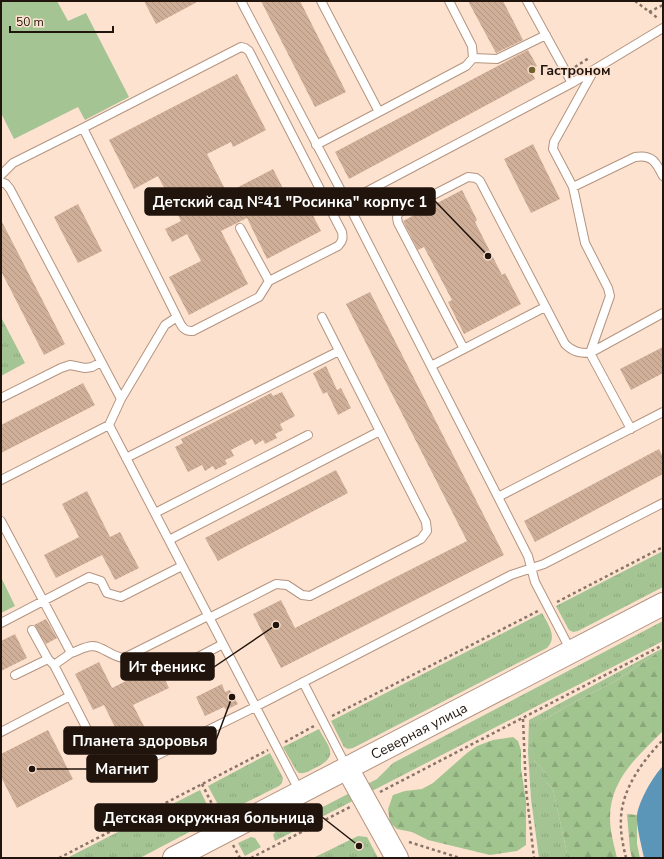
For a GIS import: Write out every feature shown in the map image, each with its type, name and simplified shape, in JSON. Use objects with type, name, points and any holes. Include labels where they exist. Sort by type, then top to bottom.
[{"type":"main road","name":"Северная улица","points":[[174,858],[663,604]]},
{"type":"main road","points":[[347,768],[397,858]]},
{"type":"lane","points":[[241,1],[528,556],[535,582],[571,652]]},
{"type":"lane","points":[[321,1],[380,112]]},
{"type":"lane","points":[[316,145],[466,66],[473,58],[472,46],[449,1]]},
{"type":"lane","points":[[528,1],[572,83]]},
{"type":"lane","points":[[346,202],[572,83],[663,28]]},
{"type":"lane","points":[[473,58],[497,59],[546,35]]},
{"type":"lane","points":[[1,175],[13,163],[241,47],[249,51],[342,232],[342,242],[338,246],[269,281],[259,298],[193,331],[187,331],[184,329],[177,317],[83,128]]},
{"type":"lane","points":[[594,70],[554,142],[553,149],[573,187],[585,243],[608,288],[610,296],[590,353],[630,429]]},
{"type":"lane","points":[[573,187],[635,157],[642,156],[651,158],[657,164],[663,176]]},
{"type":"lane","points":[[464,349],[398,223],[397,215],[400,212],[468,177],[476,178],[480,181],[565,344],[575,352],[590,353],[663,313]]},
{"type":"lane","points":[[1,182],[6,184],[10,189],[122,399]]},
{"type":"lane","points":[[240,228],[269,281]]},
{"type":"lane","points":[[431,366],[545,307]]},
{"type":"lane","points":[[1,480],[109,425],[122,399],[165,325],[177,317]]},
{"type":"lane","points":[[54,666],[71,654],[93,646],[117,658],[124,658],[276,584],[286,585],[302,595],[310,596],[421,539],[427,531],[426,522],[322,317]]},
{"type":"lane","points":[[126,458],[339,351]]},
{"type":"lane","points":[[1,398],[61,368],[70,365],[85,368],[92,367],[101,362]]},
{"type":"lane","points":[[498,497],[663,412]]},
{"type":"lane","points":[[109,425],[300,792]]},
{"type":"lane","points":[[169,540],[380,431]]},
{"type":"lane","points":[[155,513],[308,435]]},
{"type":"lane","points":[[32,630],[48,659],[54,666],[108,770],[112,774],[119,774],[303,682],[511,575],[544,564],[663,503]]},
{"type":"lane","points":[[1,521],[71,654]]},
{"type":"lane","points":[[1,623],[89,577],[101,581],[107,593],[121,597],[182,566]]},
{"type":"lane","points":[[181,666],[222,644]]},
{"type":"lane","points":[[15,675],[48,659]]},
{"type":"lane","points":[[303,682],[347,768]]},
{"type":"lane","points":[[1,732],[70,696]]},
{"type":"path","points":[[635,1],[658,19],[663,18]]},
{"type":"path","points":[[650,12],[663,5]]},
{"type":"path","points":[[59,858],[663,547]]},
{"type":"path","points":[[251,858],[523,719],[663,645]]},
{"type":"path","points":[[523,719],[526,789],[534,858]]},
{"type":"path","points":[[626,858],[621,832],[621,817],[626,793],[637,773],[663,740]]},
{"type":"path","points":[[384,834],[460,858]]},
{"type":"green space","points":[[1,1],[57,1],[68,21],[86,13],[129,97],[85,120],[78,107],[14,139],[1,113]]},
{"type":"green space","points":[[1,317],[25,363],[1,376]]},
{"type":"green space","points":[[663,551],[663,587],[578,631],[573,632],[569,630],[556,606]]},
{"type":"green space","points":[[1,577],[15,606],[1,613]]},
{"type":"green space","points":[[542,613],[552,635],[552,639],[547,648],[353,748],[348,749],[344,747],[331,721]]},
{"type":"green space","points":[[663,621],[663,641],[275,841],[273,835],[276,831],[377,779],[393,763]]},
{"type":"green space","points":[[663,648],[614,682],[578,700],[544,720],[534,760],[546,773],[546,782],[553,789],[568,858],[539,858],[531,799],[528,752],[529,720]]},
{"type":"green space","points":[[663,649],[663,731],[627,769],[615,791],[611,804],[610,818],[611,833],[617,858],[568,858],[553,789],[546,782],[546,773],[534,760],[533,738],[544,720],[578,700],[614,682]]},
{"type":"green space","points":[[319,729],[330,750],[328,759],[311,770],[304,773],[299,773],[283,747]]},
{"type":"green space","points":[[513,737],[518,741],[521,750],[521,769],[526,801],[526,845],[517,851],[490,855],[428,840],[412,832],[397,829],[390,823],[388,809],[393,795],[405,791],[422,789],[433,783],[477,746],[493,740]]},
{"type":"green space","points":[[270,753],[283,778],[282,783],[279,786],[223,814],[208,786]]},
{"type":"green space","points":[[200,790],[214,819],[140,858],[67,858]]},
{"type":"green space","points":[[627,814],[637,815],[637,844],[640,858],[632,858]]},
{"type":"green space","points":[[358,836],[367,837],[378,858],[313,858]]},
{"type":"green space","points":[[251,837],[255,838],[261,847],[245,856],[238,843]]},
{"type":"water","points":[[663,766],[663,858],[644,858],[638,831],[638,809],[647,789]]},
{"type":"building","points":[[144,1],[199,1],[156,24]]},
{"type":"building","points":[[261,1],[300,1],[346,92],[315,107]]},
{"type":"building","points":[[468,1],[503,1],[523,40],[496,53]]},
{"type":"building","points":[[528,50],[537,66],[530,69],[535,79],[349,179],[335,152]]},
{"type":"building","points":[[237,74],[266,130],[233,147],[231,142],[207,154],[227,193],[273,169],[294,210],[307,204],[321,231],[267,259],[247,218],[221,231],[248,284],[189,315],[169,277],[201,261],[187,234],[172,242],[165,229],[181,221],[158,176],[134,189],[109,140]]},
{"type":"building","points":[[533,144],[560,199],[531,213],[504,159]]},
{"type":"building","points":[[462,190],[477,220],[475,222],[502,275],[505,273],[521,304],[464,334],[448,302],[452,300],[424,247],[418,250],[403,221]]},
{"type":"building","points":[[78,204],[102,251],[78,263],[54,217]]},
{"type":"building","points":[[1,220],[65,344],[44,355],[1,271]]},
{"type":"building","points":[[370,292],[504,555],[281,668],[253,614],[281,600],[295,628],[467,541],[346,304]]},
{"type":"building","points":[[663,347],[663,373],[631,390],[620,369]]},
{"type":"building","points":[[326,366],[337,390],[341,388],[351,408],[338,415],[327,392],[323,394],[313,373]]},
{"type":"building","points":[[83,383],[95,405],[1,453],[1,425]]},
{"type":"building","points":[[282,392],[295,416],[280,424],[283,430],[275,434],[277,438],[265,444],[263,440],[255,445],[252,439],[231,450],[234,456],[225,460],[227,464],[215,470],[213,466],[205,471],[202,465],[188,472],[175,447],[183,443],[181,439],[271,393],[273,396]]},
{"type":"building","points":[[659,449],[663,457],[663,474],[535,542],[524,521]]},
{"type":"building","points":[[336,470],[348,493],[218,561],[205,538]]},
{"type":"building","points":[[87,491],[110,537],[120,532],[139,568],[115,580],[102,555],[56,578],[44,555],[79,537],[62,504]]},
{"type":"building","points":[[46,619],[57,638],[46,644],[34,625]]},
{"type":"building","points":[[15,634],[27,658],[1,671],[1,641]]},
{"type":"building","points":[[99,662],[112,688],[158,665],[169,688],[133,705],[151,740],[127,752],[104,705],[93,710],[75,674]]},
{"type":"building","points":[[222,684],[225,692],[230,690],[238,704],[226,710],[224,707],[205,716],[196,697]]},
{"type":"building","points":[[48,730],[73,779],[17,808],[1,777],[1,754]]},
{"type":"place","name":"Гастроном","points":[[532,70]]},
{"type":"place","name":"Детский сад №41 \"Росинка\" корпус 1","points":[[488,256]]},
{"type":"place","name":"Ит феникс","points":[[276,625]]},
{"type":"place","name":"Планета здоровья","points":[[232,697]]},
{"type":"place","name":"Магнит","points":[[32,769]]},
{"type":"place","name":"Детская окружная больница","points":[[359,846]]}]
